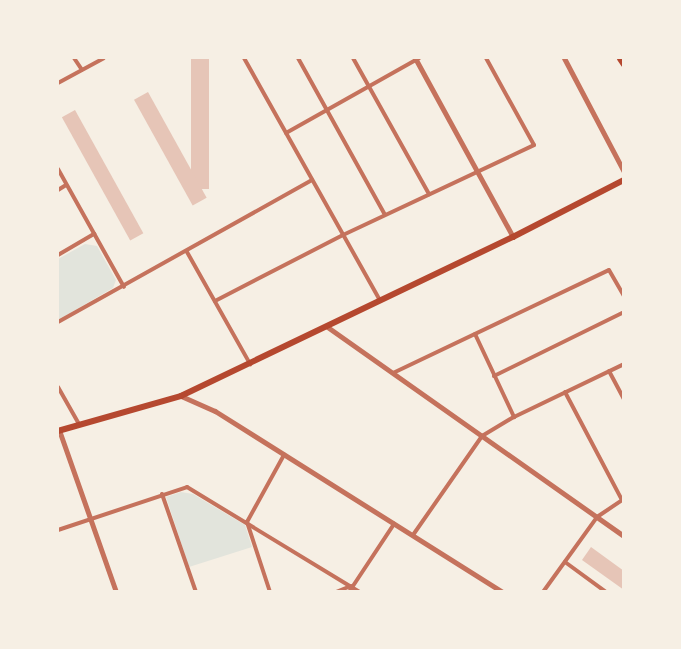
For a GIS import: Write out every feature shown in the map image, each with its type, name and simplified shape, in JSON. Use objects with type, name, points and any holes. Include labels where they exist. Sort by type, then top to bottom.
[{"type":"highway","points":[[620,58],[624,64]]},
{"type":"main road","points":[[58,430],[181,396],[251,365],[326,326],[513,237],[624,180]]},
{"type":"street","points":[[74,58],[82,70]]},
{"type":"street","points":[[58,83],[104,58]]},
{"type":"street","points":[[244,58],[380,300]]},
{"type":"street","points":[[298,58],[385,215]]},
{"type":"street","points":[[353,58],[429,194]]},
{"type":"street","points":[[286,134],[417,58],[513,237]]},
{"type":"street","points":[[215,301],[343,235],[534,145],[486,58]]},
{"type":"street","points":[[564,58],[624,172]]},
{"type":"street","points":[[58,169],[124,287]]},
{"type":"street","points":[[58,322],[187,252],[312,180]]},
{"type":"street","points":[[58,190],[66,185]]},
{"type":"street","points":[[58,255],[94,234]]},
{"type":"street","points":[[187,252],[251,365]]},
{"type":"street","points":[[393,373],[610,270],[624,296]]},
{"type":"street","points":[[494,376],[624,312]]},
{"type":"street","points":[[326,326],[624,536]]},
{"type":"street","points":[[475,334],[514,417]]},
{"type":"street","points":[[413,535],[482,436],[514,417],[624,364]]},
{"type":"street","points":[[609,371],[624,399]]},
{"type":"street","points":[[58,388],[79,424]]},
{"type":"street","points":[[543,592],[596,517],[623,500],[565,392]]},
{"type":"street","points":[[181,396],[215,411],[502,592]]},
{"type":"street","points":[[58,430],[116,592]]},
{"type":"street","points":[[270,592],[247,522],[284,455]]},
{"type":"street","points":[[58,530],[187,487],[360,592]]},
{"type":"street","points":[[162,494],[196,592]]},
{"type":"street","points":[[349,592],[351,586],[394,524]]},
{"type":"street","points":[[565,562],[606,592]]},
{"type":"street","points":[[336,592],[351,586]]},
{"type":"shaded area","points":[[85,244],[97,246],[116,280],[113,288],[58,320],[58,259]]},
{"type":"shaded area","points":[[181,492],[193,494],[245,525],[252,547],[189,567],[166,497]]},
{"type":"building","points":[[191,58],[209,58],[209,189],[191,189]]},
{"type":"building","points":[[148,92],[207,198],[193,206],[134,100]]},
{"type":"building","points":[[75,110],[143,233],[130,241],[62,117]]},
{"type":"building","points":[[591,547],[624,571],[624,590],[582,560]]}]
